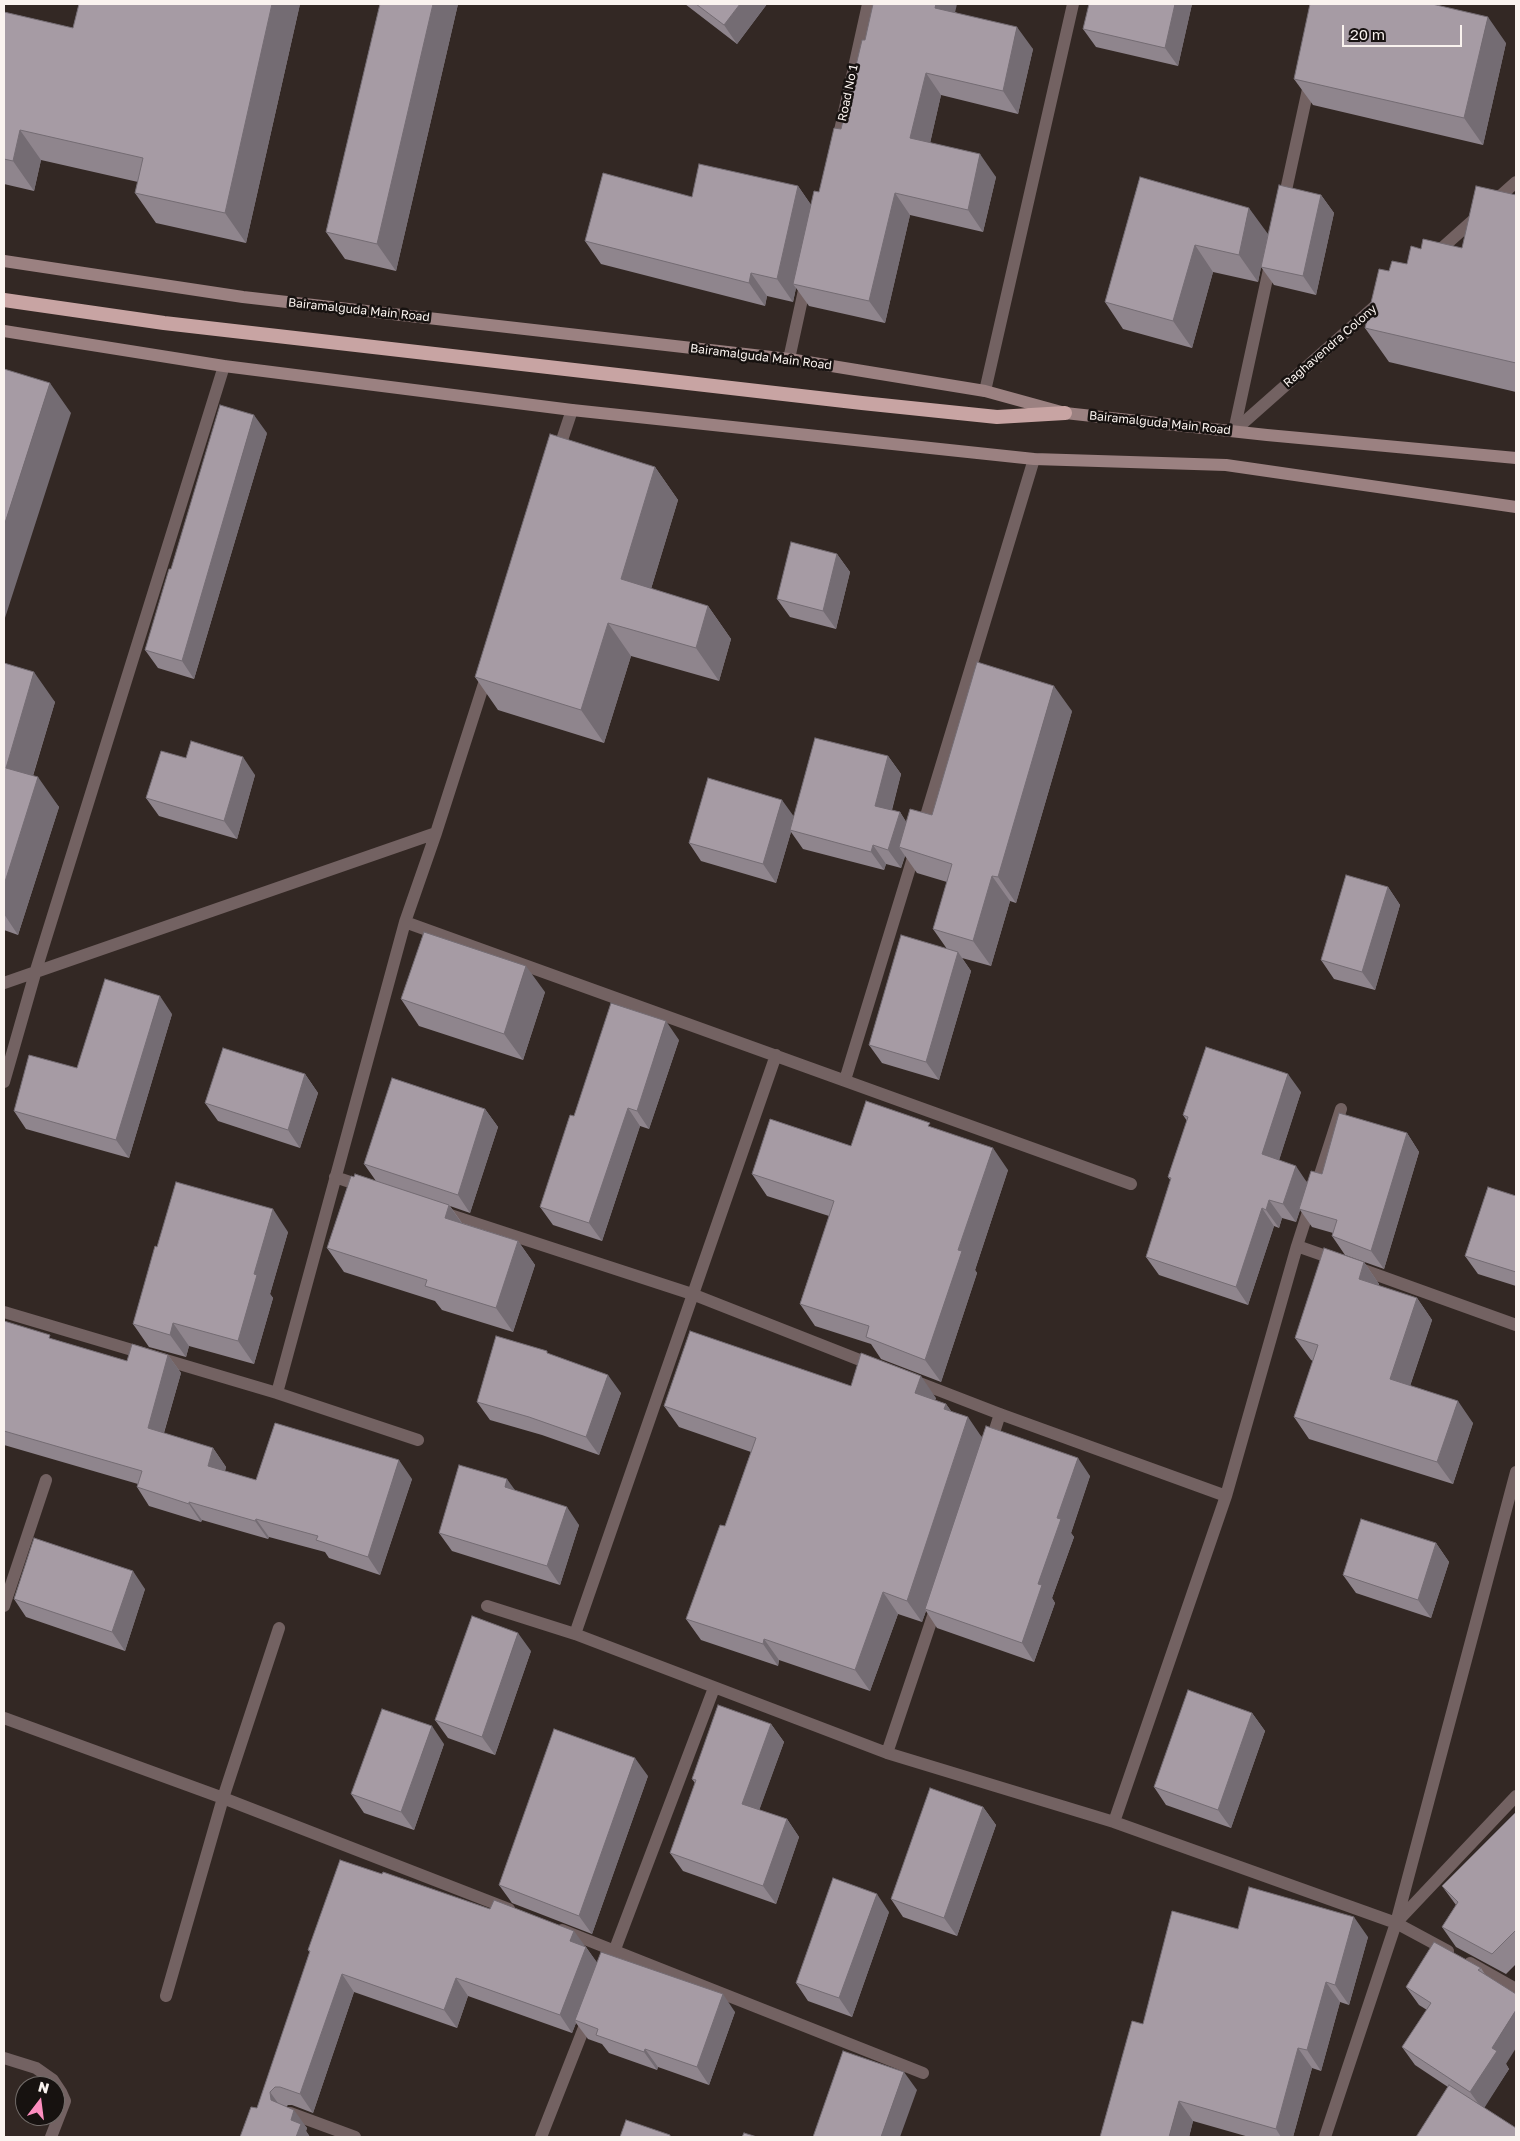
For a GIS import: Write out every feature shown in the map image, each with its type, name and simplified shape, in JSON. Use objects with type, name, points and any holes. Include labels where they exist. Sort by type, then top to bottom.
[{"type":"highway","points":[[4,300],[164,324],[862,403],[997,417],[1065,413]]},
{"type":"main road","name":"Bairamalguda Main Road","points":[[4,261],[243,297],[789,359],[985,390],[1065,413],[1516,458]]},
{"type":"main road","points":[[4,330],[224,366],[572,410],[1034,459],[1226,465],[1516,507]]},
{"type":"street","name":"Road No 1","points":[[834,157],[868,4]]},
{"type":"street","points":[[985,390],[1073,4]]},
{"type":"street","points":[[1280,218],[1312,72]]},
{"type":"street","points":[[1420,267],[1516,182]]},
{"type":"street","points":[[1234,431],[1274,247]]},
{"type":"street","points":[[789,359],[808,272]]},
{"type":"street","name":"Raghavendra Colony","points":[[1234,431],[1390,293]]},
{"type":"street","points":[[4,1082],[36,970],[224,366]]},
{"type":"street","points":[[554,466],[572,410]]},
{"type":"street","points":[[845,1080],[1034,459]]},
{"type":"street","points":[[277,1393],[405,922],[494,654]]},
{"type":"street","points":[[4,982],[436,833]]},
{"type":"street","points":[[405,922],[1131,1184]]},
{"type":"street","points":[[575,1634],[776,1055]]},
{"type":"street","points":[[1114,1822],[1226,1496],[1297,1246],[1341,1109]]},
{"type":"street","points":[[335,1177],[373,1190]]},
{"type":"street","points":[[429,1208],[692,1294],[1000,1414],[1226,1496]]},
{"type":"street","points":[[1297,1246],[1516,1325]]},
{"type":"street","points":[[4,1312],[277,1393],[418,1440]]},
{"type":"street","points":[[984,1462],[1000,1414]]},
{"type":"street","points":[[1325,2137],[1396,1923],[1516,1472]]},
{"type":"street","points":[[4,1606],[46,1480]]},
{"type":"street","points":[[887,1753],[940,1593]]},
{"type":"street","points":[[487,1606],[575,1634],[887,1753],[1114,1822],[1396,1923],[1516,1989]]},
{"type":"street","points":[[166,1996],[223,1798],[279,1628]]},
{"type":"street","points":[[608,1968],[714,1688]]},
{"type":"street","points":[[4,1718],[223,1798],[521,1914]]},
{"type":"street","points":[[1396,1923],[1516,1796]]},
{"type":"street","points":[[549,1925],[923,2073]]},
{"type":"street","points":[[542,2137],[594,2004]]},
{"type":"street","points":[[4,2058],[36,2068],[53,2080],[61,2092],[65,2101],[51,2137]]},
{"type":"street","points":[[290,2113],[355,2137]]},
{"type":"building","points":[[79,4],[272,4],[225,213],[135,193],[143,158],[20,130],[13,161],[4,159],[4,12],[73,28]]},
{"type":"building","points":[[380,4],[433,4],[377,244],[326,232]]},
{"type":"building","points":[[696,4],[740,4],[724,25]]},
{"type":"building","points":[[873,4],[936,4],[935,8],[1017,27],[1003,91],[926,73],[910,138],[980,154],[968,210],[895,193],[869,301],[793,284],[814,191],[819,192],[834,128],[841,129],[862,40],[865,40]]},
{"type":"building","points":[[1089,4],[1175,4],[1165,48],[1083,29]]},
{"type":"building","points":[[1310,4],[1432,4],[1488,17],[1464,118],[1294,79]]},
{"type":"building","points":[[699,164],[798,186],[777,279],[751,273],[749,283],[585,241],[603,173],[692,197]]},
{"type":"building","points":[[1140,177],[1249,208],[1239,255],[1195,245],[1173,321],[1105,302]]},
{"type":"building","points":[[1279,185],[1321,195],[1303,276],[1261,267]]},
{"type":"building","points":[[1476,186],[1516,195],[1516,363],[1365,328],[1379,269],[1389,271],[1392,261],[1407,264],[1411,246],[1421,249],[1423,239],[1462,248]]},
{"type":"building","points":[[4,369],[50,383],[4,526]]},
{"type":"building","points":[[220,405],[254,415],[182,661],[145,650]]},
{"type":"building","points":[[550,434],[655,467],[621,579],[708,606],[696,648],[608,623],[581,710],[475,677]]},
{"type":"building","points":[[791,542],[837,554],[823,611],[777,599]]},
{"type":"building","points":[[977,662],[1054,686],[998,877],[992,876],[973,941],[933,929],[952,864],[899,847],[910,809],[932,815]]},
{"type":"building","points":[[4,663],[34,672],[6,768],[38,777],[4,885]]},
{"type":"building","points":[[815,738],[888,756],[875,806],[900,812],[888,850],[873,845],[871,852],[790,830]]},
{"type":"building","points":[[191,741],[243,757],[224,821],[146,798],[161,751],[186,758]]},
{"type":"building","points":[[708,778],[782,800],[763,864],[689,843]]},
{"type":"building","points":[[1346,875],[1388,887],[1362,972],[1321,960]]},
{"type":"building","points":[[424,932],[526,966],[504,1034],[401,999]]},
{"type":"building","points":[[901,935],[958,952],[926,1062],[869,1045]]},
{"type":"building","points":[[105,979],[160,996],[116,1140],[14,1111],[29,1055],[77,1068]]},
{"type":"building","points":[[611,1003],[666,1021],[637,1111],[628,1108],[589,1223],[540,1207],[570,1115],[574,1116]]},
{"type":"building","points":[[1206,1047],[1288,1074],[1262,1154],[1296,1166],[1283,1204],[1269,1200],[1266,1210],[1262,1208],[1236,1287],[1146,1257],[1171,1178],[1168,1177],[1188,1117],[1183,1115]]},
{"type":"building","points":[[223,1048],[305,1074],[288,1130],[205,1103]]},
{"type":"building","points":[[392,1078],[485,1109],[458,1195],[364,1164]]},
{"type":"building","points":[[866,1101],[930,1123],[928,1126],[993,1148],[958,1250],[962,1251],[925,1360],[866,1337],[869,1326],[800,1304],[834,1201],[752,1174],[770,1119],[851,1146]]},
{"type":"building","points":[[1339,1113],[1407,1133],[1371,1251],[1332,1236],[1337,1220],[1299,1209],[1311,1171],[1322,1174]]},
{"type":"building","points":[[355,1174],[449,1205],[445,1218],[518,1241],[496,1308],[425,1286],[427,1280],[327,1248],[351,1176],[354,1177]]},
{"type":"building","points":[[176,1182],[273,1209],[254,1274],[257,1275],[238,1341],[173,1323],[170,1335],[133,1324],[155,1246],[157,1247]]},
{"type":"building","points":[[1488,1187],[1516,1196],[1516,1272],[1465,1256]]},
{"type":"building","points":[[1324,1248],[1364,1262],[1359,1279],[1417,1298],[1390,1379],[1458,1401],[1437,1462],[1294,1417],[1318,1345],[1295,1338]]},
{"type":"building","points":[[4,1321],[50,1335],[49,1338],[127,1361],[132,1344],[168,1355],[148,1428],[213,1448],[208,1466],[256,1480],[275,1423],[399,1460],[368,1557],[316,1540],[318,1536],[256,1519],[255,1521],[189,1502],[189,1504],[137,1487],[142,1471],[4,1431]]},
{"type":"building","points":[[690,1331],[851,1386],[861,1353],[921,1376],[915,1393],[946,1404],[944,1409],[968,1417],[907,1601],[883,1592],[855,1670],[764,1639],[763,1644],[686,1619],[720,1525],[725,1526],[756,1438],[664,1406]]},
{"type":"building","points":[[496,1336],[547,1351],[547,1353],[608,1375],[586,1437],[529,1417],[477,1402]]},
{"type":"building","points":[[986,1426],[1078,1458],[1057,1518],[1061,1519],[1038,1584],[1042,1585],[1022,1643],[925,1609]]},
{"type":"building","points":[[459,1465],[507,1479],[505,1487],[567,1507],[547,1566],[439,1533]]},
{"type":"building","points":[[1361,1519],[1436,1543],[1418,1600],[1343,1575]]},
{"type":"building","points":[[34,1538],[133,1571],[112,1632],[14,1599]]},
{"type":"building","points":[[472,1616],[518,1633],[482,1737],[435,1720]]},
{"type":"building","points":[[1188,1690],[1252,1713],[1218,1810],[1154,1787]]},
{"type":"building","points":[[718,1705],[771,1724],[742,1804],[787,1819],[763,1886],[670,1853],[696,1780],[692,1779]]},
{"type":"building","points":[[382,1709],[432,1726],[401,1812],[351,1794]]},
{"type":"building","points":[[554,1729],[635,1758],[579,1916],[499,1885]]},
{"type":"building","points":[[930,1788],[983,1807],[944,1918],[891,1899]]},
{"type":"building","points":[[1516,1812],[1516,1930],[1492,1954],[1442,1927],[1458,1902],[1442,1886]]},
{"type":"building","points":[[340,1860],[382,1874],[383,1872],[490,1909],[494,1900],[574,1931],[570,1941],[586,1947],[560,2015],[456,1978],[444,2010],[342,1974],[300,2094],[280,2087],[275,2087],[270,2092],[271,2100],[294,2110],[291,2120],[301,2124],[296,2137],[240,2137],[251,2107],[257,2108],[310,1951],[308,1950]]},
{"type":"building","points":[[833,1878],[877,1894],[839,1998],[796,1983]]},
{"type":"building","points":[[1249,1887],[1354,1917],[1335,1985],[1326,1982],[1307,2050],[1298,2048],[1276,2129],[1179,2101],[1169,2137],[1100,2137],[1132,2021],[1143,2024],[1172,1911],[1238,1929]]},
{"type":"building","points":[[1434,1942],[1481,1968],[1478,1970],[1516,1994],[1516,2010],[1492,2048],[1497,2051],[1470,2092],[1402,2047],[1431,2003],[1406,1987]]},
{"type":"building","points":[[601,1952],[723,1994],[697,2067],[645,2049],[644,2052],[596,2035],[598,2029],[575,2020]]},
{"type":"building","points":[[843,2051],[904,2072],[881,2137],[813,2137]]},
{"type":"building","points":[[1449,2085],[1516,2128],[1516,2137],[1416,2137]]},
{"type":"building","points":[[626,2120],[670,2135],[670,2137],[620,2137]]},
{"type":"building","points":[[744,2133],[757,2137],[742,2137]]}]
